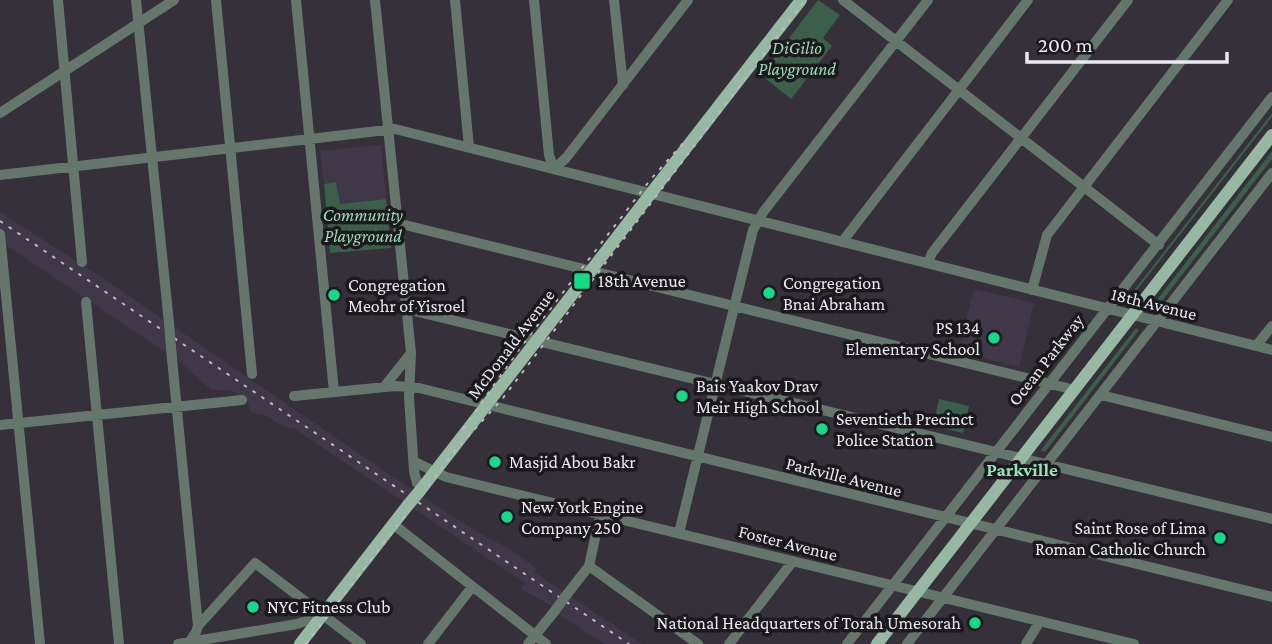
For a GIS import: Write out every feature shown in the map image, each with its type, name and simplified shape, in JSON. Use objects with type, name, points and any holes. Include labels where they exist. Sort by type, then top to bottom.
[{"type":"main road","name":"McDonald Avenue","points":[[300,644],[801,0]]},
{"type":"main road","points":[[877,644],[1272,135]]},
{"type":"street","points":[[58,0],[82,262]]},
{"type":"street","points":[[136,0],[198,626],[189,643]]},
{"type":"street","points":[[0,113],[174,0]]},
{"type":"street","points":[[216,0],[252,374]]},
{"type":"street","points":[[296,0],[334,392]]},
{"type":"street","points":[[375,0],[411,353],[410,388],[415,477],[421,489]]},
{"type":"street","points":[[455,0],[469,147]]},
{"type":"street","points":[[534,0],[549,154],[554,169],[566,158],[688,0]]},
{"type":"street","points":[[614,0],[623,85]]},
{"type":"street","points":[[843,0],[1159,245]]},
{"type":"street","points":[[679,533],[753,230],[928,0]]},
{"type":"street","points":[[842,242],[1028,0]]},
{"type":"street","points":[[928,263],[932,253],[1128,0]]},
{"type":"street","points":[[1032,290],[1046,235],[1228,0]]},
{"type":"street","name":"Ocean Parkway","points":[[847,644],[1272,97]]},
{"type":"street","name":"18th Avenue","points":[[0,175],[309,138],[400,130],[1272,350]]},
{"type":"street","points":[[907,644],[1272,173]]},
{"type":"street","points":[[397,223],[1075,390]]},
{"type":"street","points":[[1,239],[40,644]]},
{"type":"street","points":[[86,302],[119,644]]},
{"type":"street","points":[[406,309],[1272,519]]},
{"type":"street","points":[[1256,346],[1272,326]]},
{"type":"street","points":[[384,387],[411,353]]},
{"type":"street","name":"Parkville Avenue","points":[[294,396],[384,387],[410,388],[1272,597]]},
{"type":"street","points":[[1101,395],[1272,437]]},
{"type":"street","points":[[0,425],[242,400]]},
{"type":"street","name":"Foster Avenue","points":[[415,462],[446,477],[1135,644]]},
{"type":"street","points":[[531,640],[589,566],[600,515]]},
{"type":"street","points":[[393,524],[472,587],[531,640],[546,644]]},
{"type":"street","points":[[729,644],[793,561]]},
{"type":"street","points":[[198,626],[255,563],[361,644]]},
{"type":"street","points":[[589,566],[698,644]]},
{"type":"street","points":[[428,644],[472,587]]},
{"type":"street","points":[[178,644],[297,624],[323,615]]},
{"type":"street","points":[[1026,644],[1040,621]]},
{"type":"shaded area","points":[[381,145],[386,199],[339,204],[336,183],[324,184],[320,151]]},
{"type":"shaded area","points":[[0,212],[104,279],[427,500],[489,539],[509,548],[536,568],[534,572],[642,644],[604,644],[563,617],[550,605],[521,589],[525,583],[295,429],[284,427],[267,416],[250,412],[248,402],[230,390],[211,390],[180,362],[0,241]]},
{"type":"shaded area","name":"PS 134 Elementary School","points":[[974,289],[1034,303],[1019,367],[958,352]]},
{"type":"green space","name":"DiGilio Playground","points":[[818,0],[840,15],[823,38],[832,46],[791,99],[761,75]]},
{"type":"green space","points":[[1272,113],[1272,117],[1130,299],[1128,298]]},
{"type":"green space","points":[[1272,151],[1272,159],[1158,306],[1153,305]]},
{"type":"green space","name":"Community Playground","points":[[336,182],[340,204],[386,199],[391,248],[330,253],[324,184]]},
{"type":"green space","points":[[1136,328],[1139,330],[1045,452],[1041,450]]},
{"type":"green space","points":[[939,399],[969,406],[963,433],[933,426]]},
{"type":"railway","points":[[306,644],[455,451],[503,398],[805,0]]},
{"type":"railway","points":[[463,429],[520,348],[651,179],[685,141]]},
{"type":"railway","points":[[0,221],[629,644]]},
{"type":"place","name":"18th Avenue","points":[[582,281]]},
{"type":"place","name":"Congregation Bnai Abraham","points":[[769,293]]},
{"type":"place","name":"Congregation Meohr of Yisroel","points":[[334,295]]},
{"type":"place","name":"PS 134 Elementary School","points":[[994,338]]},
{"type":"place","name":"Bais Yaakov Drav Meir High School","points":[[682,396]]},
{"type":"place","name":"Seventieth Precinct Police Station","points":[[822,429]]},
{"type":"place","name":"Masjid Abou Bakr","points":[[495,462]]},
{"type":"place","name":"New York Engine Company 250","points":[[507,517]]},
{"type":"place","name":"Saint Rose of Lima Roman Catholic Church","points":[[1220,538]]},
{"type":"place","name":"NYC Fitness Club","points":[[253,607]]},
{"type":"place","name":"National Headquarters of Torah Umesorah","points":[[975,623]]},
{"type":"district","name":"Parkville","points":[[1022,469]]}]
